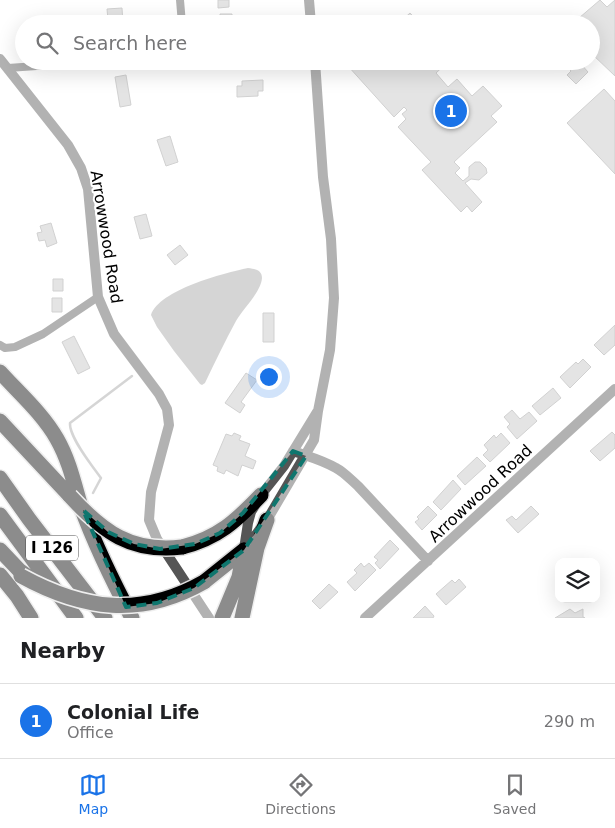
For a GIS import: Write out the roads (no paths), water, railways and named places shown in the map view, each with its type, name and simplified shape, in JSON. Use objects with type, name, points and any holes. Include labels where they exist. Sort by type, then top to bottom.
[{"type":"highway","points":[[0,372],[48,424],[61,445],[71,470],[81,506],[106,568],[132,618]]},
{"type":"highway","points":[[0,410],[53,477]]},
{"type":"highway","points":[[0,420],[97,524],[120,539],[160,549],[182,547],[207,540],[220,533],[243,514],[261,495]]},
{"type":"highway","name":"I 126","points":[[0,478],[105,618]]},
{"type":"highway","name":"I 126","points":[[0,515],[76,618]]},
{"type":"highway","points":[[222,618],[239,596],[267,520]]},
{"type":"highway","points":[[0,550],[19,570],[45,589]]},
{"type":"highway","points":[[0,562],[45,589],[68,598],[91,605],[130,607],[157,603],[181,595],[204,582],[244,550]]},
{"type":"highway","points":[[242,618],[239,577],[244,550]]},
{"type":"highway","points":[[0,575],[18,596],[31,618]]},
{"type":"street","points":[[180,0],[181,15]]},
{"type":"street","points":[[309,0],[310,15]]},
{"type":"street","name":"Arrowwood Road","points":[[0,59],[68,145],[81,168],[88,189],[98,297],[114,334],[159,394],[167,409],[169,425],[150,492],[149,520],[157,539],[209,618]]},
{"type":"street","points":[[8,68],[15,68]]},
{"type":"street","points":[[244,550],[267,520],[314,440],[330,350],[334,298],[331,239],[323,177],[316,70]]},
{"type":"street","points":[[0,345],[4,348],[15,348],[43,334],[98,297]]},
{"type":"street","name":"Arrowwood Road","points":[[366,618],[615,389]]},
{"type":"street","points":[[244,550],[251,512],[318,411]]},
{"type":"street","points":[[293,451],[336,468],[358,486],[428,561]]},
{"type":"waterway","points":[[93,493],[101,478],[73,436],[70,423],[132,376]]},
{"type":"place","name":"Colonial Life","points":[[451,111]]}]
